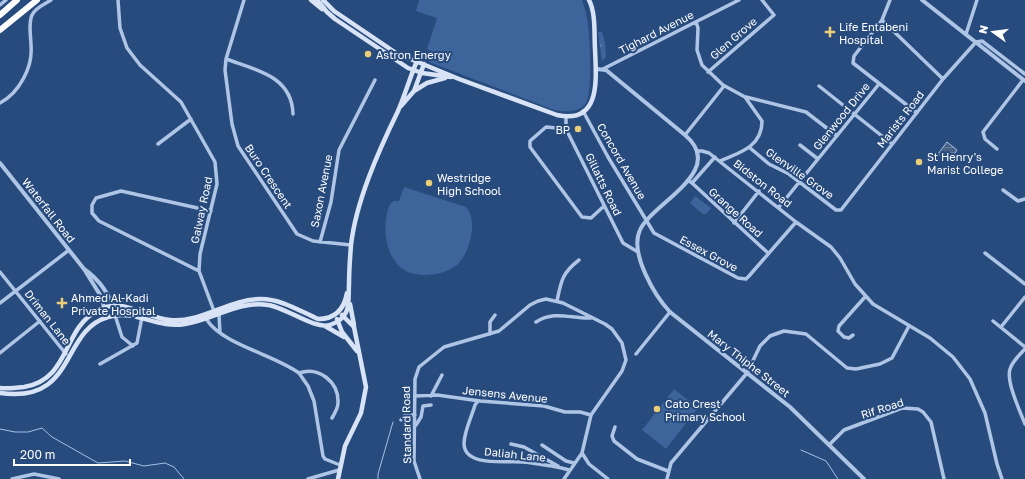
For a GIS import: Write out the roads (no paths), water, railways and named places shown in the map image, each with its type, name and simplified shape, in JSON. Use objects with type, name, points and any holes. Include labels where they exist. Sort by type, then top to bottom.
[{"type":"highway","points":[[0,15],[17,0]]},
{"type":"highway","points":[[0,30],[37,0]]},
{"type":"main road","points":[[311,0],[381,51],[413,70],[422,73],[459,79]]},
{"type":"main road","points":[[317,0],[327,12]]},
{"type":"main road","points":[[324,0],[334,11],[386,48],[459,79],[525,104],[566,116],[583,112],[589,106],[594,97],[596,69],[594,18],[588,0]]},
{"type":"main road","points":[[338,479],[345,446],[364,404],[366,382],[359,354],[350,302],[349,286],[351,245],[361,203],[374,163],[417,61]]},
{"type":"main road","points":[[414,91],[422,73],[424,64]]},
{"type":"main road","points":[[398,109],[414,91],[427,83],[449,77]]},
{"type":"main road","points":[[0,388],[14,389],[40,382],[55,370],[66,354],[84,320],[104,308],[114,305],[127,306],[157,317],[171,320],[184,320],[236,303],[261,299],[289,306],[318,319],[328,318],[337,314],[346,301],[349,286]]},
{"type":"main road","points":[[325,326],[337,321],[343,316],[350,302]]},
{"type":"main road","points":[[0,393],[15,394],[29,392],[52,382],[63,369],[78,340],[86,330],[106,317],[115,315],[130,314],[168,325],[184,325],[207,320],[248,306],[262,304],[285,309],[314,323],[325,326],[347,339]]},
{"type":"main road","points":[[337,314],[343,316],[354,327]]},
{"type":"main road","points":[[337,314],[337,321],[340,329],[359,354]]},
{"type":"street","points":[[0,5],[6,0]]},
{"type":"street","points":[[0,103],[21,82],[29,67],[32,55],[30,22],[32,14],[36,9],[51,0]]},
{"type":"street","name":"Galway Road","points":[[118,0],[120,28],[128,48],[140,65],[176,97],[213,155],[218,172],[217,184],[200,254],[199,271],[214,311]]},
{"type":"street","name":"Buro Crescent","points":[[244,0],[226,59],[225,70],[232,124],[241,154],[296,234],[320,242],[351,245]]},
{"type":"street","name":"Tighard Avenue","points":[[603,69],[739,0]]},
{"type":"street","name":"Glen Grove","points":[[708,72],[774,15],[762,0]]},
{"type":"street","name":"Glenwood Drive","points":[[779,207],[879,84],[855,66],[852,59],[882,20],[890,0]]},
{"type":"street","points":[[922,0],[1024,80],[983,132],[984,139],[997,149]]},
{"type":"street","points":[[966,34],[977,0]]},
{"type":"street","points":[[882,20],[943,79]]},
{"type":"street","points":[[696,22],[698,28],[698,54],[702,65],[724,86],[746,97],[806,112],[837,136]]},
{"type":"street","points":[[976,42],[982,41],[1025,73]]},
{"type":"street","name":"Marists Road","points":[[841,210],[943,79],[976,42]]},
{"type":"street","points":[[226,59],[275,78],[292,100],[293,114]]},
{"type":"street","points":[[596,69],[603,69],[685,135],[694,144],[696,151],[696,164],[690,182]]},
{"type":"street","name":"Saxon Avenue","points":[[320,242],[330,202],[339,150],[375,80]]},
{"type":"street","points":[[879,84],[917,113]]},
{"type":"street","points":[[685,135],[724,86]]},
{"type":"street","points":[[819,86],[892,144]]},
{"type":"street","points":[[720,161],[750,148],[757,138],[762,121],[746,97]]},
{"type":"street","name":"Concord Avenue","points":[[583,112],[646,220]]},
{"type":"street","name":"Gillatts Road","points":[[566,116],[566,129],[623,243],[638,252]]},
{"type":"street","points":[[158,144],[191,119]]},
{"type":"street","points":[[566,129],[546,127],[530,141],[530,146],[582,217],[591,218],[604,206]]},
{"type":"street","points":[[800,145],[818,159]]},
{"type":"street","name":"Glenville Grove","points":[[750,148],[769,164],[789,174],[836,210],[841,210]]},
{"type":"street","name":"Bidston Road","points":[[696,151],[706,152],[715,157],[796,222],[831,246],[840,258],[855,284],[866,297],[883,311],[943,347],[953,357],[970,379],[985,413],[996,464],[1002,479]]},
{"type":"street","points":[[638,252],[639,230],[646,220],[690,182],[715,157]]},
{"type":"street","name":"Waterfall Road","points":[[0,163],[84,269],[102,298],[106,317]]},
{"type":"street","name":"Grange Road","points":[[690,182],[768,254]]},
{"type":"street","points":[[1002,190],[1018,201],[1025,199]]},
{"type":"street","points":[[199,271],[99,221],[92,213],[92,205],[96,198],[121,191],[211,211]]},
{"type":"street","points":[[734,223],[759,191]]},
{"type":"street","name":"Essex Grove","points":[[646,220],[654,232],[661,238],[738,278],[748,278],[796,222]]},
{"type":"street","points":[[0,303],[69,250]]},
{"type":"street","name":"Mary Thiphe Street","points":[[638,252],[656,294],[670,312],[790,407],[830,444],[864,479]]},
{"type":"street","points":[[985,253],[1025,284]]},
{"type":"street","points":[[557,301],[561,282],[567,269],[579,260]]},
{"type":"street","name":"Waterfall Road","points":[[84,269],[94,278],[114,305]]},
{"type":"street","name":"Driman Lane","points":[[0,272],[66,354]]},
{"type":"street","points":[[1001,327],[1025,296]]},
{"type":"street","points":[[853,335],[849,338],[844,337],[838,331],[838,326],[866,297]]},
{"type":"street","points":[[495,316],[490,322],[490,334],[505,326],[530,304],[546,300],[557,301],[604,324],[617,336],[625,350],[626,360],[622,371],[591,415],[582,453],[564,479]]},
{"type":"street","points":[[114,305],[115,315],[122,337],[133,346]]},
{"type":"street","points":[[636,354],[670,312]]},
{"type":"street","points":[[536,322],[552,315],[561,314],[578,318],[592,318]]},
{"type":"street","points":[[219,315],[220,333]]},
{"type":"street","points":[[100,364],[133,346],[138,341],[142,317]]},
{"type":"street","points":[[207,320],[213,328],[220,333],[288,365],[300,373],[308,386],[314,401],[323,456],[325,459],[340,468]]},
{"type":"street","points":[[0,353],[40,321]]},
{"type":"street","points":[[993,321],[1025,348],[1012,365],[1009,372],[1012,387],[1025,424]]},
{"type":"street","points":[[667,479],[668,471],[679,453],[747,373],[760,346],[776,333],[791,331],[806,334],[847,368],[856,369],[880,364],[892,358],[909,326]]},
{"type":"street","name":"Standard Road","points":[[420,479],[414,461],[416,425],[414,378],[417,370],[447,346],[490,334]]},
{"type":"street","points":[[300,373],[313,370],[328,378],[338,399],[338,406],[332,418]]},
{"type":"street","points":[[431,396],[442,375]]},
{"type":"street","name":"Jensens Avenue","points":[[415,396],[431,396],[544,406],[565,412],[580,412],[591,415]]},
{"type":"street","name":"Daliah Lane","points":[[478,401],[475,405],[464,444],[468,454],[481,460],[523,462],[561,467],[570,470]]},
{"type":"street","points":[[416,425],[421,417],[423,406],[431,405]]},
{"type":"street","name":"Rif Road","points":[[830,444],[844,430],[902,408],[918,409],[923,412],[931,422],[944,479]]},
{"type":"street","points":[[401,420],[405,415],[415,415]]},
{"type":"street","points":[[615,427],[612,436],[614,441],[642,462],[668,471]]},
{"type":"street","points":[[511,444],[524,446],[561,467]]},
{"type":"street","points":[[542,445],[566,461],[574,463]]},
{"type":"street","points":[[582,453],[589,464],[608,479]]},
{"type":"street","points":[[308,479],[340,468]]},
{"type":"street","points":[[12,479],[34,474],[59,479]]},
{"type":"waterway","points":[[378,479],[378,474],[393,422]]},
{"type":"waterway","points":[[0,429],[15,432],[28,432],[42,428],[52,437],[98,463],[125,461],[144,466],[165,463],[174,467],[184,479]]},
{"type":"waterway","points":[[801,450],[826,461],[838,479]]},
{"type":"place","name":"Life Entabeni Hospital","points":[[830,32]]},
{"type":"place","name":"Astron Energy","points":[[368,54]]},
{"type":"place","name":"BP","points":[[578,129]]},
{"type":"place","name":"St Henry's Marist College","points":[[919,162]]},
{"type":"place","name":"Westridge High School","points":[[429,183]]},
{"type":"place","name":"Ahmed Al-Kadi Private Hospital","points":[[62,303]]},
{"type":"place","name":"Cato Crest Primary School","points":[[657,409]]}]
